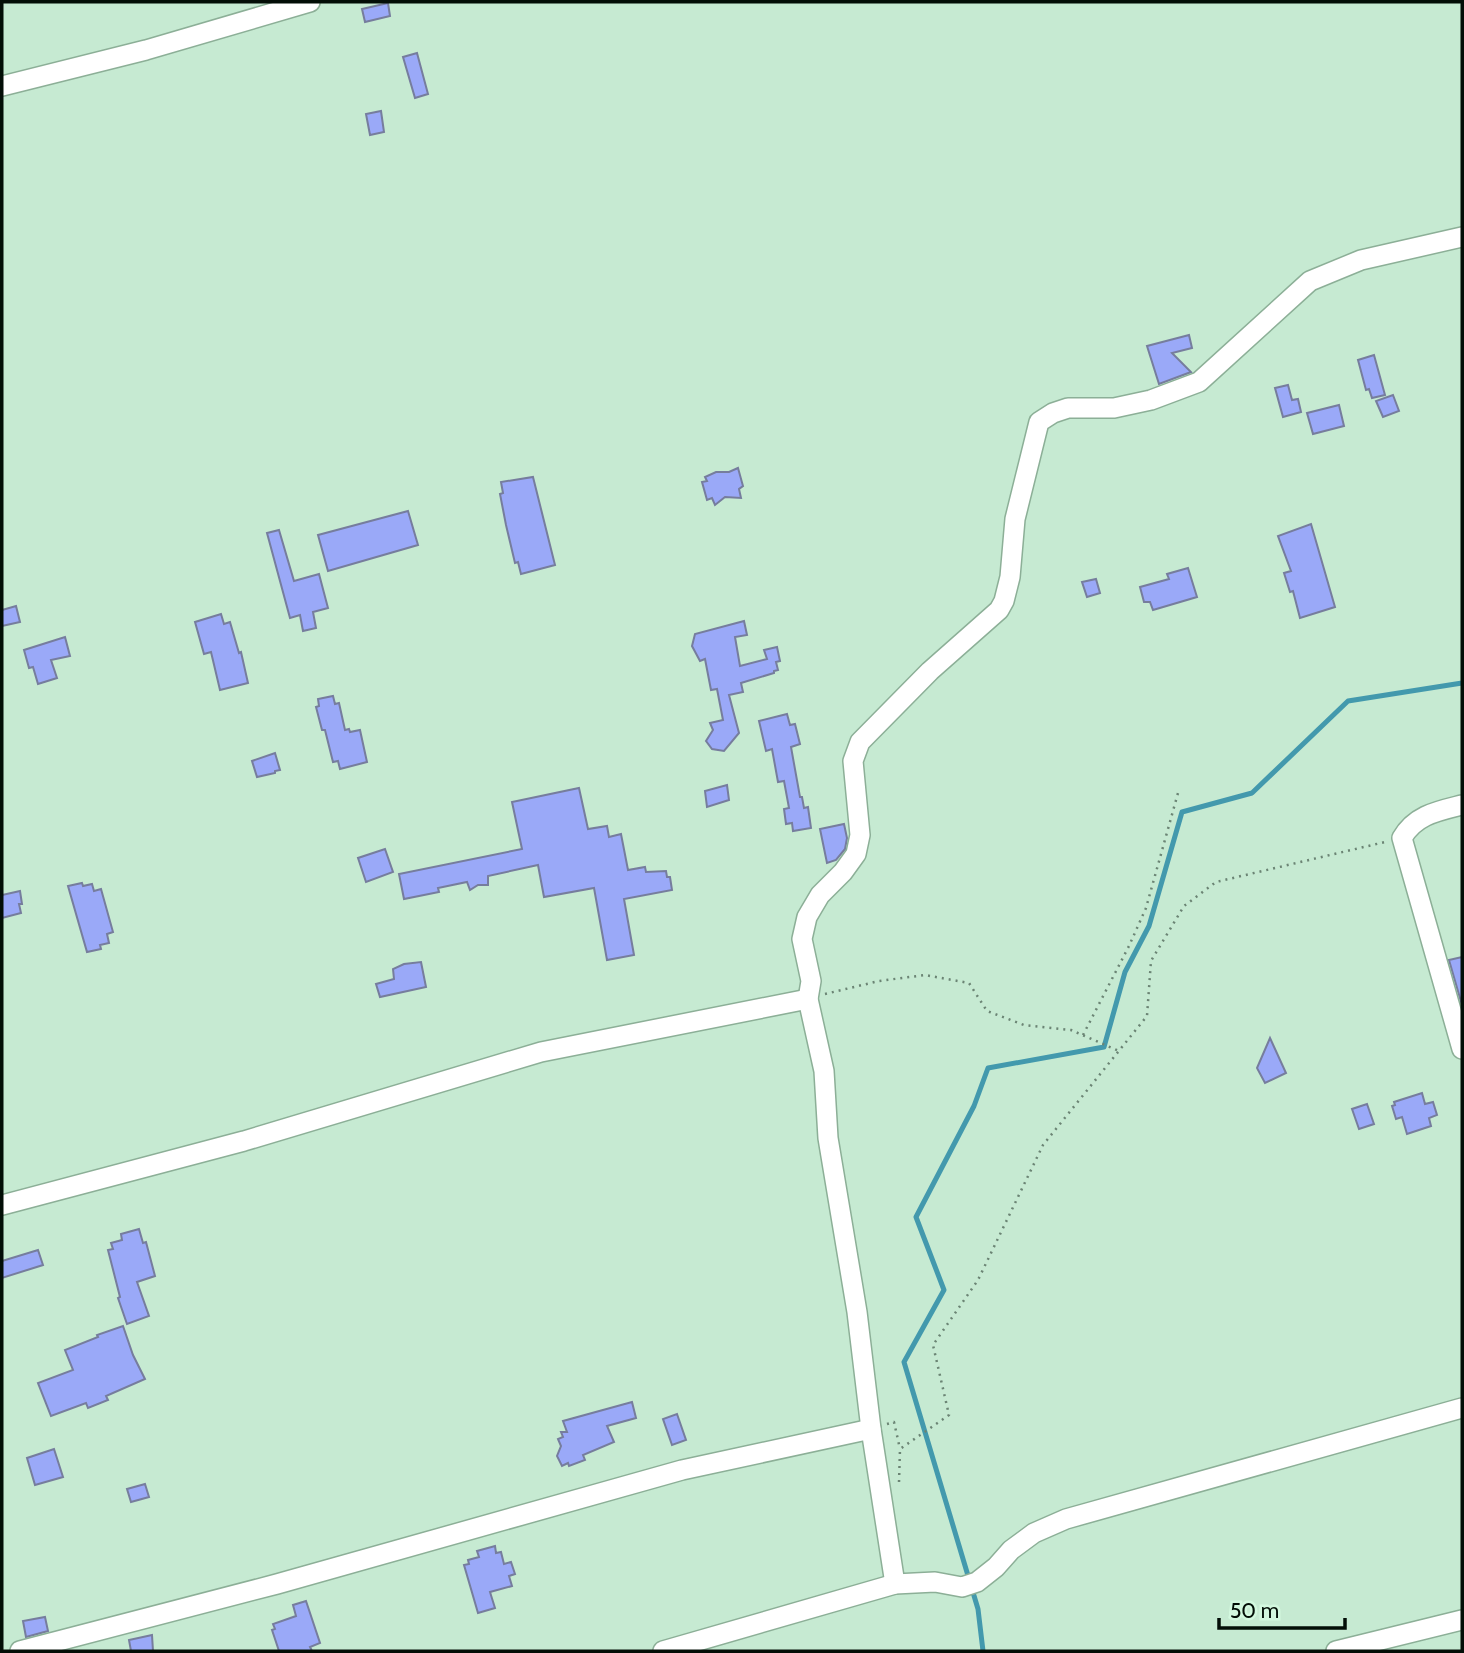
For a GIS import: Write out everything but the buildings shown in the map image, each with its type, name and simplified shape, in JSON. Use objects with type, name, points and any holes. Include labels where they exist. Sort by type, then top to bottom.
[{"type":"street","points":[[2,86],[146,50],[310,2]]},
{"type":"street","points":[[895,1584],[828,1138],[824,1071],[808,999],[811,981],[802,939],[807,918],[820,895],[843,872],[856,853],[860,835],[853,761],[860,742],[930,671],[999,610],[1010,577],[1016,519],[1039,422],[1068,408],[1114,408],[1151,400],[1199,382],[1310,281],[1361,260],[1462,237]]},
{"type":"street","points":[[1462,805],[1427,814],[1409,825],[1402,838],[1462,1049]]},
{"type":"street","points":[[2,1205],[244,1141],[541,1052],[808,999]]},
{"type":"street","points":[[663,1651],[895,1584],[935,1582],[962,1587],[977,1583],[1011,1550],[1034,1533],[1066,1519],[1462,1408]]},
{"type":"street","points":[[20,1651],[277,1584],[682,1470],[871,1429]]},
{"type":"street","points":[[1336,1651],[1462,1620]]},
{"type":"path","points":[[1083,1035],[1146,908],[1178,793]]},
{"type":"path","points":[[898,1490],[900,1449],[949,1415],[933,1345],[978,1280],[1043,1146],[1147,1016],[1151,961],[1184,906],[1216,882],[1402,838]]},
{"type":"path","points":[[808,999],[879,981],[925,975],[969,983],[987,1011],[1024,1025],[1071,1030],[1119,1051]]},
{"type":"waterway","points":[[983,1651],[978,1609],[904,1362],[944,1290],[916,1217],[974,1106],[988,1068],[1104,1047],[1125,972],[1149,926],[1182,812],[1252,793],[1348,701],[1462,683]]}]
